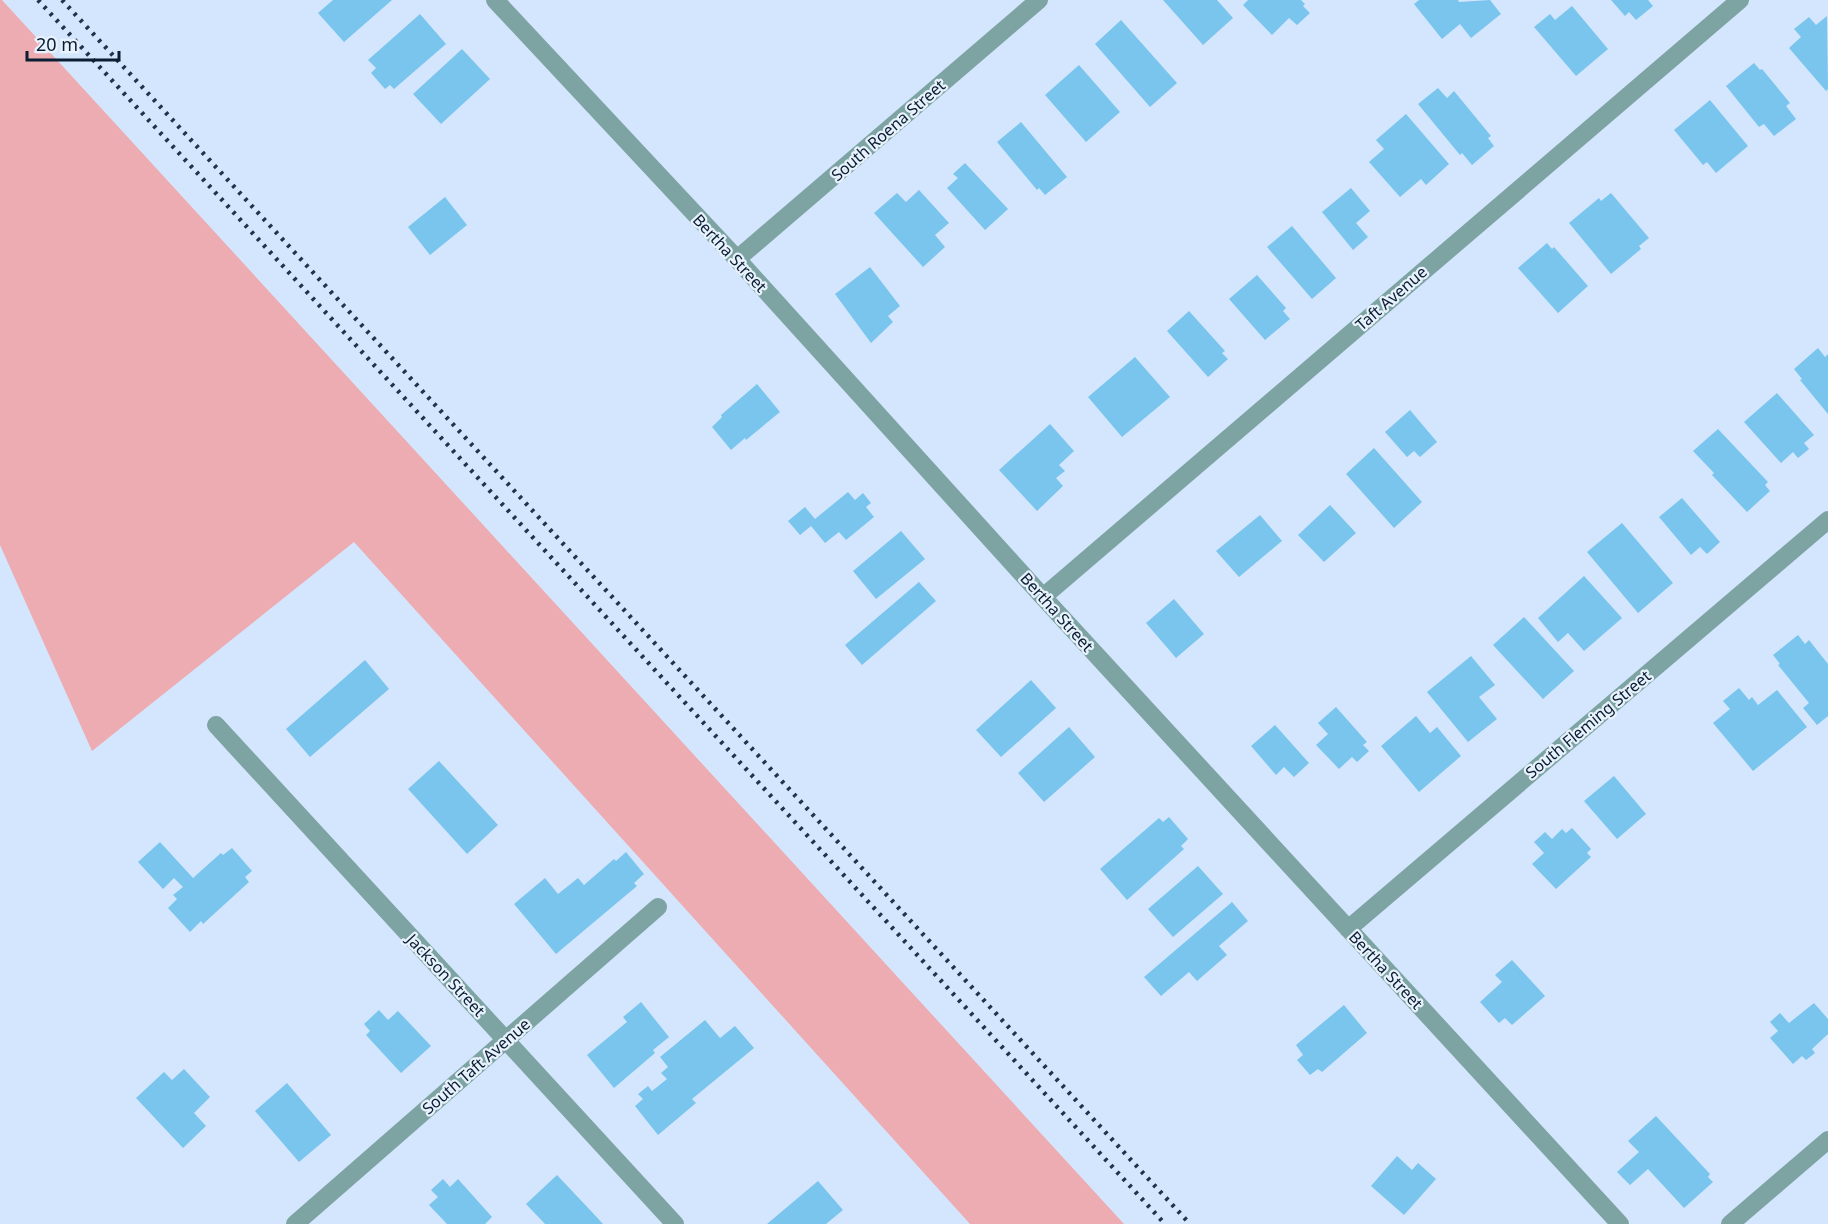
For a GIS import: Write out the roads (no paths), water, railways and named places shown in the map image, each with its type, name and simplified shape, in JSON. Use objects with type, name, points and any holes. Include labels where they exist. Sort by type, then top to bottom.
[{"type":"street","name":"Bertha Street","points":[[495,0],[737,259],[1043,597],[1620,1224]]},
{"type":"street","name":"South Roena Street","points":[[737,259],[1039,0]]},
{"type":"street","name":"Taft Avenue","points":[[1043,597],[1740,0]]},
{"type":"street","name":"South Fleming Street","points":[[1348,929],[1828,520]]},
{"type":"street","name":"Jackson Street","points":[[216,725],[675,1224]]},
{"type":"street","name":"South Taft Avenue","points":[[295,1224],[658,907]]},
{"type":"street","points":[[1730,1224],[1828,1140]]},
{"type":"railway","points":[[38,0],[1165,1224]]},
{"type":"railway","points":[[62,0],[1190,1224]]}]
